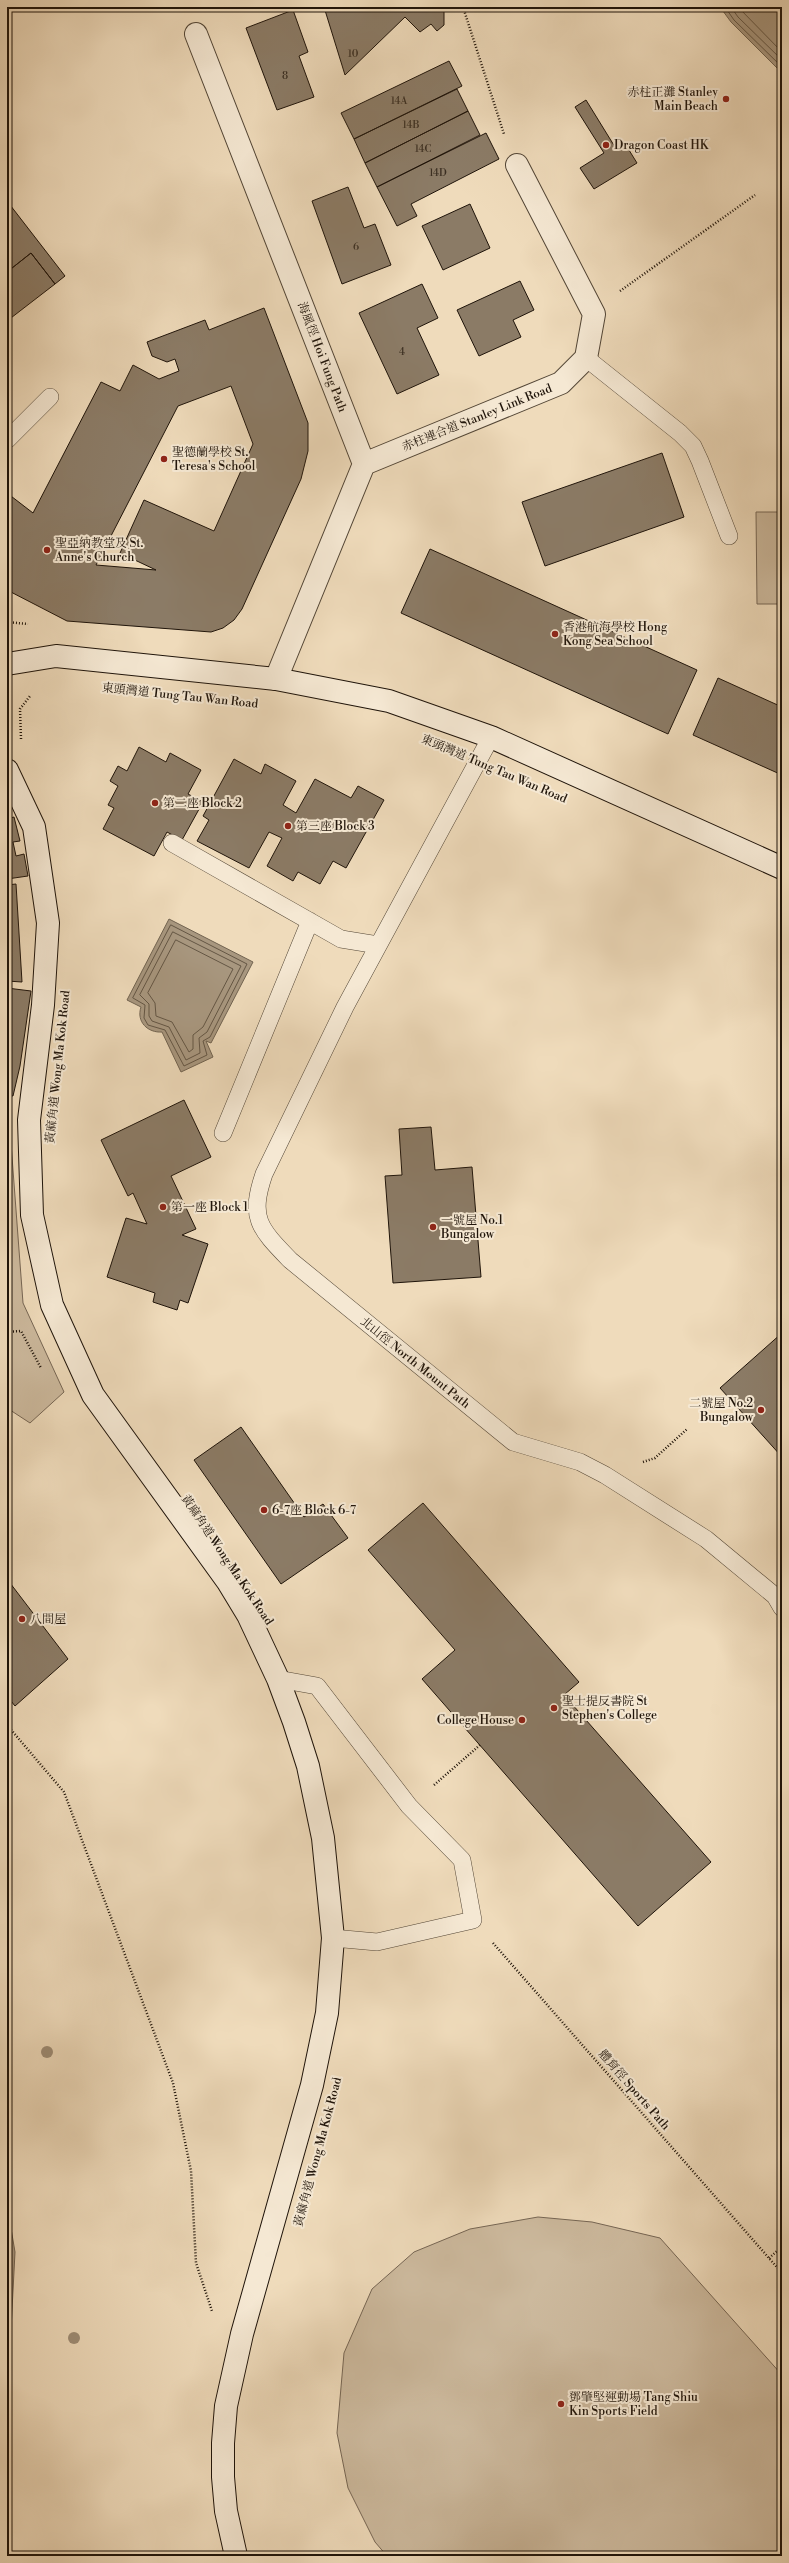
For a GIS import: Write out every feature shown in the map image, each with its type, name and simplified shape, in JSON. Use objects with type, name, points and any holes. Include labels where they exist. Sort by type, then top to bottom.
[{"type":"street","name":"海風徑 Hoi Fung Path","points":[[196,34],[364,464]]},
{"type":"street","points":[[517,165],[594,314],[586,358]]},
{"type":"street","name":"赤柱連合道 Stanley Link Road","points":[[364,464],[561,384],[586,358]]},
{"type":"street","points":[[276,679],[364,464]]},
{"type":"street","name":"東頭灣道 Tung Tau Wan Road","points":[[7,664],[56,656],[276,679],[389,701],[492,738],[782,868]]},
{"type":"street","name":"黃麻角道 Wong Ma Kok Road","points":[[7,770],[34,827],[48,923],[43,1005],[29,1120],[32,1215],[52,1305],[93,1395],[228,1582],[248,1615],[278,1679],[308,1766],[323,1838],[333,1938],[327,2013],[321,2049],[240,2341],[226,2406],[222,2443],[222,2477],[236,2556]]},
{"type":"lane","points":[[586,358],[680,433],[692,446],[730,536]]},
{"type":"lane","points":[[7,440],[50,397]]},
{"type":"lane","name":"北山徑 North Mount Path","points":[[492,738],[345,1006],[264,1174],[257,1196],[257,1214],[262,1228],[290,1260],[513,1442],[580,1462],[605,1474],[706,1539],[775,1596],[782,1608]]},
{"type":"lane","points":[[172,843],[340,939],[378,945]]},
{"type":"lane","points":[[223,1133],[310,921]]},
{"type":"lane","points":[[278,1679],[317,1686],[409,1806],[462,1860],[473,1920],[377,1942],[333,1938]]},
{"type":"path","points":[[463,7],[507,142]]},
{"type":"path","points":[[618,292],[754,195]]},
{"type":"path","points":[[21,745],[20,709],[32,694]]},
{"type":"path","points":[[7,1332],[21,1331],[42,1371]]},
{"type":"path","points":[[605,1474],[655,1458],[687,1429]]},
{"type":"path","points":[[7,1725],[64,1792],[173,2083],[191,2171],[196,2263],[214,2318]]},
{"type":"path","points":[[409,1806],[480,1745]]},
{"type":"path","name":"體育徑 Sports Path","points":[[473,1920],[782,2273]]},
{"type":"path","points":[[769,2258],[782,2247]]},
{"type":"shaded area","points":[[756,512],[782,512],[782,604],[757,604]]},
{"type":"shaded area","points":[[7,1129],[10,1130],[23,1303],[64,1392],[30,1423],[7,1408]]},
{"type":"shaded area","name":"鄧肇堅運動場 Tang Shiu Kin Sports Field","points":[[538,2217],[592,2222],[660,2238],[782,2375],[782,2556],[387,2556],[375,2542],[348,2488],[337,2433],[344,2353],[372,2289],[414,2252],[470,2229]]},
{"type":"water","points":[[720,7],[782,7],[782,73],[731,22]]},
{"type":"water","points":[[169,919],[253,962],[211,1043],[206,1041],[213,1057],[181,1072],[162,1032],[152,1031],[144,1026],[140,1017],[141,1007],[127,1000]]},
{"type":"water","points":[[7,2205],[15,2252],[7,2407]]},
{"type":"building","points":[[324,7],[444,7],[444,25],[437,31],[431,24],[420,32],[405,17],[345,75]]},
{"type":"building","points":[[293,10],[308,52],[299,56],[314,97],[277,110],[246,28]]},
{"type":"building","points":[[449,61],[462,86],[354,139],[341,113]]},
{"type":"building","points":[[457,89],[468,111],[365,163],[354,139]]},
{"type":"building","name":"Dragon Coast HK","points":[[586,100],[615,147],[624,142],[637,163],[594,189],[580,168],[604,153],[575,107]]},
{"type":"building","points":[[468,111],[480,135],[377,187],[365,163]]},
{"type":"building","points":[[486,133],[499,159],[411,204],[417,216],[397,226],[377,187]]},
{"type":"building","points":[[348,187],[364,228],[375,224],[391,265],[342,284],[312,201]]},
{"type":"building","points":[[7,201],[65,276],[55,284],[31,253],[7,272]]},
{"type":"building","points":[[470,204],[490,248],[443,270],[422,226]]},
{"type":"building","points":[[31,253],[55,284],[7,321],[7,272]]},
{"type":"building","points":[[520,281],[534,310],[513,320],[521,337],[479,356],[457,310]]},
{"type":"building","points":[[422,284],[438,318],[417,328],[439,375],[397,394],[359,313]]},
{"type":"building","name":"聖德蘭學校 St. Teresa's School","points":[[264,308],[308,423],[308,451],[301,479],[242,609],[234,620],[223,628],[211,632],[67,621],[7,590],[7,493],[33,513],[101,382],[120,391],[133,365],[159,379],[179,371],[175,359],[167,362],[152,356],[147,342],[205,320],[209,330]],"holes":[[[231,386],[253,444],[214,531],[144,500],[120,553],[156,570],[96,565],[178,406]]]},
{"type":"building","points":[[662,453],[684,517],[545,566],[522,502]]},
{"type":"building","points":[[430,549],[697,670],[668,734],[401,613]]},
{"type":"building","points":[[718,678],[782,707],[782,775],[693,735]]},
{"type":"building","name":"第二座 Block 2","points":[[139,747],[166,762],[170,753],[201,770],[188,794],[203,802],[182,840],[167,832],[154,856],[103,829],[114,808],[108,805],[118,786],[110,781],[118,766],[127,771]]},
{"type":"building","name":"第三座 Block 3","points":[[234,759],[261,774],[265,764],[296,781],[283,805],[296,813],[315,779],[351,798],[358,786],[384,800],[346,868],[333,861],[320,884],[298,872],[293,881],[267,866],[282,838],[269,832],[249,868],[197,841],[209,820],[203,816]]},
{"type":"building","points":[[14,817],[20,841],[13,842],[16,856],[24,854],[28,876],[7,879],[7,819]]},
{"type":"building","points":[[16,884],[22,982],[7,981],[7,885]]},
{"type":"building","points":[[7,988],[31,991],[20,1066],[13,1096],[7,1095]]},
{"type":"building","name":"第一座 Block 1","points":[[184,1100],[211,1157],[171,1176],[196,1229],[182,1235],[208,1244],[188,1303],[180,1300],[177,1310],[153,1302],[155,1293],[107,1277],[126,1218],[147,1224],[133,1193],[128,1196],[101,1140]]},
{"type":"building","name":"一號屋 No.1 Bungalow","points":[[431,1127],[435,1170],[472,1167],[481,1277],[393,1283],[385,1176],[402,1175],[399,1129]]},
{"type":"building","name":"二號屋 No.2 Bungalow","points":[[782,1333],[782,1457],[720,1388]]},
{"type":"building","name":"6-7座 Block 6-7","points":[[241,1427],[304,1517],[323,1504],[348,1538],[281,1584],[194,1460]]},
{"type":"building","name":"College House","points":[[423,1503],[579,1682],[564,1695],[711,1862],[638,1926],[422,1679],[455,1650],[368,1550]]},
{"type":"building","name":"八間屋","points":[[7,1579],[68,1659],[15,1706],[7,1696]]},
{"type":"place","name":"赤柱正灘 Stanley Main Beach","points":[[726,99]]},
{"type":"place","name":"Dragon Coast HK","points":[[606,145]]},
{"type":"place","name":"聖德蘭學校 St. Teresa's School","points":[[164,459]]},
{"type":"place","name":"聖亞納教堂及 St. Anne's Church","points":[[47,550]]},
{"type":"place","name":"香港航海學校 Hong Kong Sea School","points":[[555,634]]},
{"type":"place","name":"第二座 Block 2","points":[[155,803]]},
{"type":"place","name":"第三座 Block 3","points":[[288,826]]},
{"type":"place","name":"第一座 Block 1","points":[[163,1207]]},
{"type":"place","name":"一號屋 No.1 Bungalow","points":[[433,1227]]},
{"type":"place","name":"二號屋 No.2 Bungalow","points":[[761,1410]]},
{"type":"place","name":"6-7座 Block 6-7","points":[[264,1510]]},
{"type":"place","name":"八間屋","points":[[22,1619]]},
{"type":"place","name":"聖士提反書院 St Stephen's College","points":[[554,1708]]},
{"type":"place","name":"College House","points":[[522,1720]]},
{"type":"place","name":"鄧肇堅運動場 Tang Shiu Kin Sports Field","points":[[561,2404]]}]
